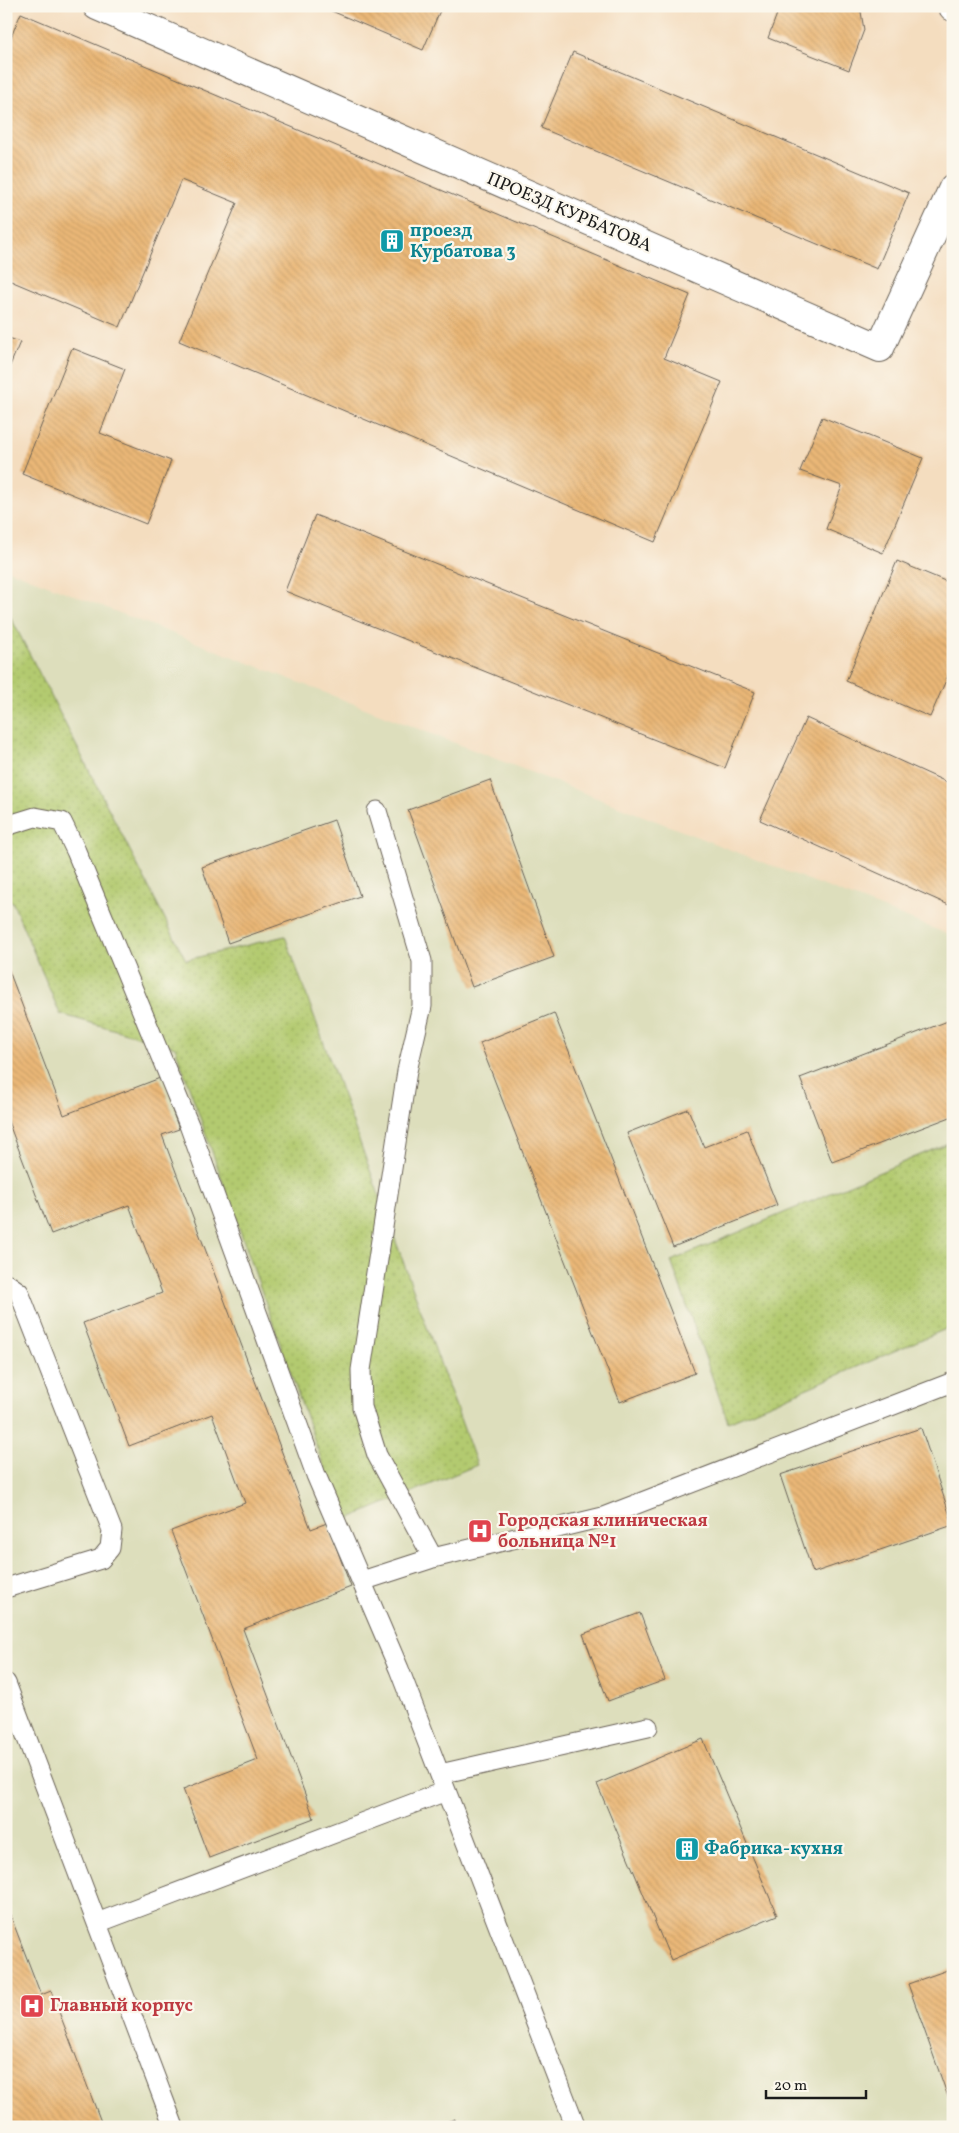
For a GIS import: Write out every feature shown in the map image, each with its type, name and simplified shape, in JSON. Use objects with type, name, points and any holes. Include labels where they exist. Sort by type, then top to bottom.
[{"type":"street","name":"ПРОЕЗД КУРБАТОВА","points":[[97,6],[880,348],[953,188]]},
{"type":"lane","points":[[377,811],[422,962],[422,1006],[407,1071],[361,1370],[362,1407],[377,1455],[433,1558]]},
{"type":"lane","points":[[6,826],[35,817],[62,822],[76,851],[189,1125],[316,1475],[399,1669],[576,2127]]},
{"type":"lane","points":[[6,1283],[19,1292],[112,1530],[110,1548],[101,1560],[6,1588]]},
{"type":"lane","points":[[362,1581],[433,1558],[604,1517],[953,1382]]},
{"type":"lane","points":[[7,1689],[174,2127]]},
{"type":"lane","points":[[97,1923],[443,1783],[648,1727]]},
{"type":"shaded area","name":"Городская клиническая больница №1","points":[[6,569],[953,936],[953,2127],[6,2127]]},
{"type":"green space","points":[[6,608],[186,960],[285,936],[477,1465],[343,1521],[175,1047],[60,1014],[12,901],[6,903]]},
{"type":"green space","points":[[953,1141],[953,1326],[728,1422],[671,1261]]},
{"type":"building","points":[[320,6],[442,6],[423,50]]},
{"type":"building","points":[[780,6],[860,6],[864,30],[849,70],[768,38]]},
{"type":"building","name":"проезд Курбатова 3","points":[[21,13],[690,295],[664,358],[722,382],[655,542],[179,341],[237,203],[181,180],[120,327],[6,279],[6,49]]},
{"type":"building","points":[[573,52],[909,193],[877,269],[541,128]]},
{"type":"building","points":[[6,337],[20,342],[6,375]]},
{"type":"building","points":[[72,348],[125,369],[100,433],[171,461],[146,524],[22,474]]},
{"type":"building","points":[[822,417],[923,458],[883,553],[826,529],[842,486],[800,471]]},
{"type":"building","points":[[315,515],[755,692],[725,768],[285,591]]},
{"type":"building","points":[[897,561],[945,581],[953,564],[953,664],[930,717],[846,681]]},
{"type":"building","points":[[806,718],[953,785],[953,902],[951,906],[760,820]]},
{"type":"building","points":[[490,780],[554,957],[472,987],[408,810]]},
{"type":"building","points":[[334,820],[360,896],[228,943],[202,867]]},
{"type":"building","points":[[6,963],[64,1115],[160,1078],[179,1129],[162,1135],[311,1529],[327,1523],[351,1587],[243,1629],[314,1818],[209,1858],[183,1789],[258,1760],[171,1531],[245,1503],[212,1414],[129,1446],[83,1323],[162,1293],[129,1205],[51,1234],[6,1116]]},
{"type":"building","points":[[554,1013],[695,1373],[620,1402],[480,1043]]},
{"type":"building","points":[[953,1019],[953,1116],[832,1162],[800,1078]]},
{"type":"building","points":[[688,1109],[704,1147],[747,1130],[777,1205],[673,1247],[627,1133]]},
{"type":"building","points":[[921,1428],[953,1525],[813,1573],[780,1475]]},
{"type":"building","points":[[640,1613],[665,1680],[608,1701],[583,1634]]},
{"type":"building","name":"Фабрика-кухня","points":[[703,1739],[777,1915],[671,1960],[597,1784]]},
{"type":"building","name":"Главный корпус","points":[[6,1904],[41,1995],[51,1991],[103,2127],[6,2127]]},
{"type":"building","points":[[953,1968],[953,2108],[952,2108],[908,1984]]},
{"type":"building","points":[[455,2119],[457,2127],[434,2127],[434,2126]]},
{"type":"place","name":"проезд Курбатова 3","points":[[392,241]]},
{"type":"place","name":"Городская клиническая больница №1","points":[[480,1531]]},
{"type":"place","name":"Фабрика-кухня","points":[[687,1849]]},
{"type":"place","name":"Главный корпус","points":[[32,2006]]}]
